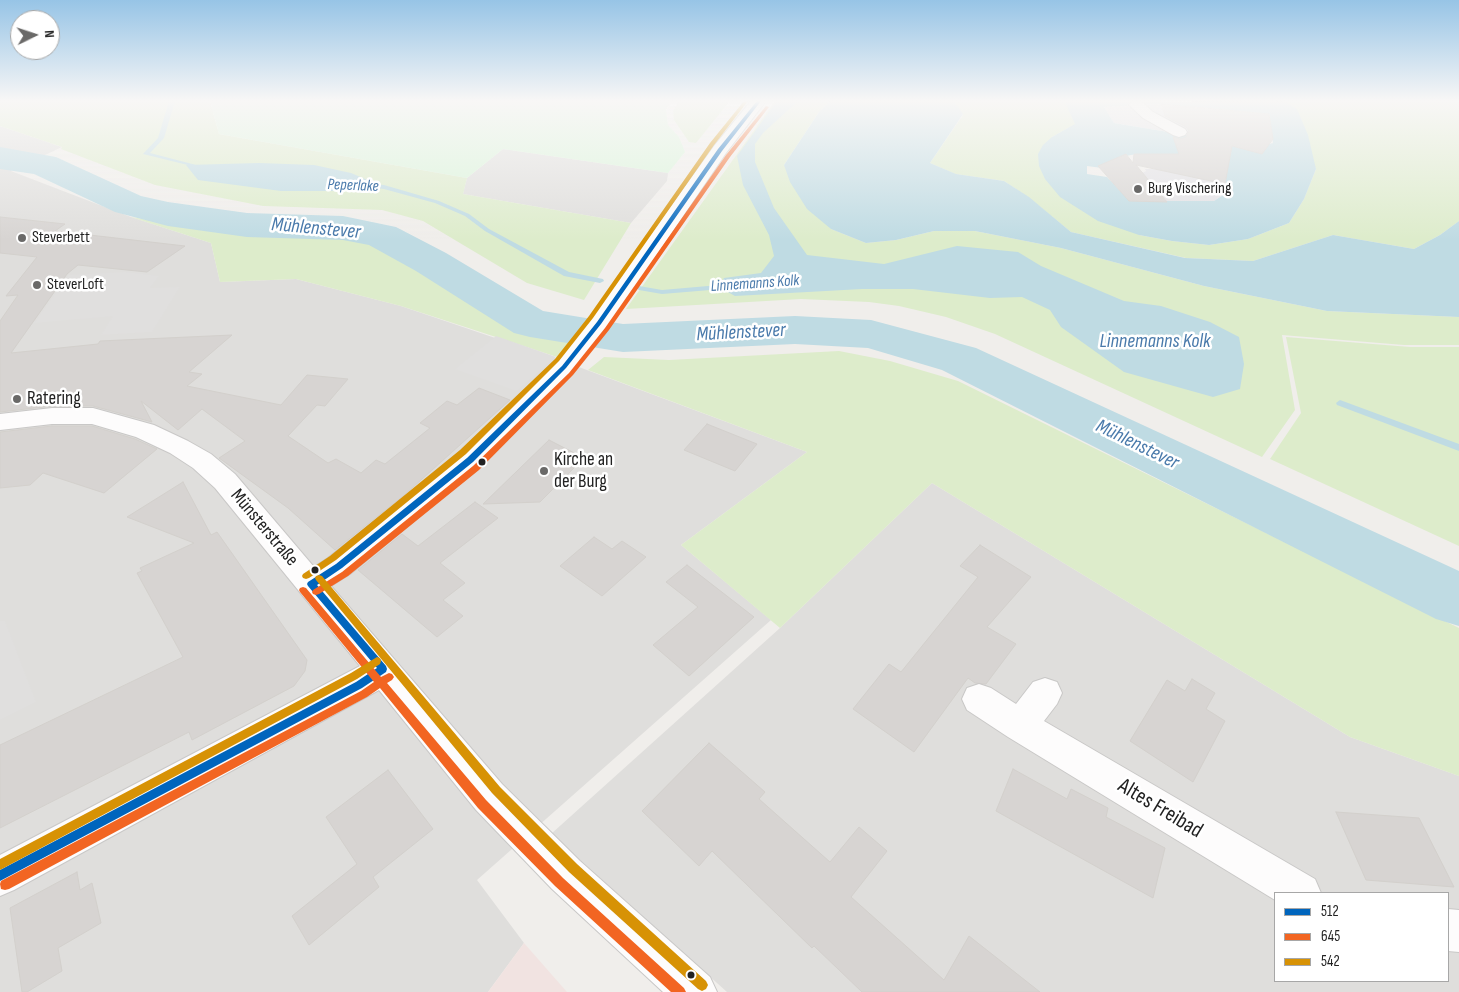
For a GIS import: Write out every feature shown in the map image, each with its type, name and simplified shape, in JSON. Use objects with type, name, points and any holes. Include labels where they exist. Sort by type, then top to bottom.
[{"type":"street","points":[[311,584],[339,566],[470,460],[578,352],[722,147]]},
{"type":"street","name":"Münsterstraße","points":[[0,422],[52,416],[93,416],[145,431],[180,446],[202,462],[225,481],[489,797],[566,876],[695,992]]},
{"type":"street","points":[[0,876],[359,685],[383,669]]},
{"type":"street","points":[[1020,726],[1045,693]]},
{"type":"street","name":"Altes Freibad","points":[[980,699],[1020,726],[1299,892]]},
{"type":"shaded area","points":[[0,147],[61,147],[11,171],[131,217],[211,243],[220,282],[296,279],[401,306],[560,360],[807,452],[681,545],[771,620],[477,880],[524,943],[488,992],[0,992]]},
{"type":"shaded area","points":[[503,149],[668,173],[667,181],[631,223],[463,194],[467,178]]},
{"type":"shaded area","points":[[1145,169],[1171,169],[1226,177],[1223,195],[1214,201],[1166,201],[1142,173],[1146,171]]},
{"type":"shaded area","points":[[126,272],[159,276],[150,288],[180,287],[152,332],[101,335],[113,316],[34,323],[68,275]]},
{"type":"shaded area","points":[[496,336],[556,357],[517,391],[455,369]]},
{"type":"shaded area","points":[[932,483],[1350,737],[1459,776],[1459,992],[727,992],[551,834],[780,628]]},
{"type":"shaded area","points":[[0,621],[5,621],[36,702],[0,720]]},
{"type":"shaded area","points":[[524,943],[567,992],[488,992]]},
{"type":"green space","points":[[62,147],[294,147],[467,178],[463,194],[631,223],[584,300],[527,283],[423,221],[382,210],[263,206],[155,185],[61,149]]},
{"type":"green space","points":[[294,147],[683,147],[685,152],[668,173],[503,149],[467,178]]},
{"type":"green space","points":[[742,147],[796,147],[784,165],[831,229],[866,243],[896,240],[934,231],[975,231],[1061,248],[1204,286],[1327,311],[1459,317],[1459,345],[1404,345],[1282,335],[1295,410],[1262,457],[995,334],[946,317],[899,306],[869,302],[801,299],[626,309]]},
{"type":"green space","points":[[941,147],[1061,147],[1139,235],[1209,245],[1248,239],[1289,223],[1304,199],[1316,169],[1306,147],[1459,147],[1459,221],[1440,235],[1414,249],[1333,235],[1253,261],[1186,258],[1071,232],[1029,198],[1004,181],[955,174],[930,163]]},
{"type":"green space","points":[[131,217],[207,229],[330,233],[374,243],[522,331],[570,341],[557,357],[401,306],[296,279],[220,282],[211,243]]},
{"type":"green space","points":[[1286,337],[1410,347],[1459,347],[1459,546],[1270,459],[1301,413]]},
{"type":"green space","points":[[839,351],[890,361],[958,381],[1459,628],[1459,776],[1350,737],[932,483],[780,628],[681,545],[807,452],[588,370],[604,357],[669,360]]},
{"type":"water","name":"Linnemanns Kolk","points":[[743,147],[755,147],[755,162],[774,208],[807,255],[884,264],[957,246],[1018,252],[1041,266],[1124,301],[1161,306],[1210,322],[1239,337],[1244,364],[1240,389],[1213,397],[1124,372],[1061,327],[1050,310],[1022,297],[990,298],[913,289],[862,289],[735,296],[719,287],[724,278],[761,273],[774,256],[769,235],[743,185],[737,156]]},
{"type":"water","points":[[796,147],[941,147],[930,163],[956,174],[1004,181],[1029,197],[1071,232],[1185,258],[1253,261],[1333,235],[1414,249],[1440,235],[1459,221],[1459,317],[1327,311],[1204,286],[1061,248],[975,231],[934,231],[896,240],[866,243],[831,229],[807,209],[790,182],[784,165]]},
{"type":"water","points":[[1042,147],[1238,147],[1261,153],[1266,147],[1311,147],[1316,169],[1304,199],[1289,223],[1248,239],[1209,245],[1139,235],[1098,221],[1060,197],[1045,179],[1039,166],[1038,154]],"holes":[[[1137,154],[1155,154],[1185,159],[1226,178],[1223,195],[1214,201],[1130,201],[1107,177],[1087,174],[1087,166],[1102,168],[1120,157]]]},
{"type":"water","name":"Peperlake","points":[[259,163],[314,165],[351,173],[384,187],[337,191],[281,191],[198,180],[186,165]]},
{"type":"building","name":"Burg Vischering","points":[[1177,147],[1232,147],[1225,184],[1136,165],[1167,202],[1129,201],[1098,166],[1126,154],[1133,163],[1134,154],[1179,154]]},
{"type":"building","name":"Burg Vischering","points":[[1237,147],[1267,147],[1262,154]]},
{"type":"building","points":[[0,217],[65,224],[55,231],[185,246],[147,272],[78,265],[67,274],[11,353],[98,344],[100,341],[232,335],[189,372],[202,374],[187,386],[281,405],[307,375],[348,379],[325,406],[317,405],[288,436],[328,463],[336,459],[361,473],[376,460],[385,464],[430,428],[420,423],[447,401],[457,405],[479,388],[510,400],[402,497],[335,550],[288,508],[219,458],[245,441],[202,409],[178,430],[141,401],[152,422],[93,406],[52,406],[0,412],[0,321],[18,295],[6,296],[37,257],[0,253]]},
{"type":"building","points":[[707,424],[757,444],[735,471],[684,450]]},
{"type":"building","points":[[52,426],[92,426],[135,439],[157,449],[104,493],[43,473],[30,485],[0,488],[0,432]]},
{"type":"building","name":"Kirche an der Burg","points":[[549,440],[584,458],[540,502],[483,504]]},
{"type":"building","points":[[183,482],[211,535],[217,532],[307,660],[305,671],[294,686],[192,740],[189,732],[0,828],[0,745],[183,657],[137,573],[142,571],[140,568],[194,543],[127,517]]},
{"type":"building","points":[[475,502],[498,518],[440,563],[465,583],[443,600],[463,616],[437,637],[358,570],[402,534],[418,546]]},
{"type":"building","points":[[594,537],[612,549],[622,541],[646,557],[602,596],[560,566]]},
{"type":"building","points":[[980,545],[1031,577],[987,627],[1016,644],[986,684],[975,683],[968,678],[914,752],[853,709],[889,664],[901,672],[978,577],[960,566]]},
{"type":"building","points":[[687,565],[754,617],[689,676],[653,645],[698,607],[666,582]]},
{"type":"building","points":[[1192,679],[1215,693],[1206,709],[1225,721],[1193,782],[1130,741],[1167,680],[1185,691]]},
{"type":"building","points":[[709,743],[765,792],[759,799],[830,862],[859,827],[887,851],[851,897],[944,980],[969,936],[1040,992],[862,992],[814,946],[812,948],[712,851],[699,866],[642,811]]},
{"type":"building","points":[[1013,769],[1067,799],[1071,789],[1108,808],[1106,817],[1165,848],[1153,898],[996,811]]},
{"type":"building","points":[[388,770],[433,829],[373,877],[379,887],[309,945],[292,916],[357,864],[326,817]]},
{"type":"building","points":[[1336,812],[1419,818],[1454,887],[1366,880]]},
{"type":"building","points":[[77,872],[80,890],[92,883],[101,923],[58,948],[62,971],[27,992],[22,992],[10,908]]},
{"type":"waterway","name":"Peperlake","points":[[152,147],[146,154],[198,167]]},
{"type":"waterway","name":"Mühlenstever","points":[[0,158],[43,165],[128,204],[168,214],[247,225],[343,228],[382,236],[431,262],[530,323],[623,338],[795,330],[871,334],[959,359],[1459,600]]},
{"type":"waterway","name":"Peperlake","points":[[371,186],[384,187],[437,202],[467,215],[487,230],[567,274],[600,281]]},
{"type":"waterway","name":"Linnemanns Kolk","points":[[639,288],[662,292],[731,286]]},
{"type":"waterway","points":[[1340,403],[1459,448]]},
{"type":"transit line","name":"542","points":[[306,576],[333,558],[463,452],[557,360],[591,317],[710,147]]},
{"type":"transit line","name":"512","points":[[311,584],[339,566],[470,460],[564,367],[599,323],[722,147]]},
{"type":"transit line","name":"645","points":[[316,592],[345,574],[476,468],[571,374],[607,329],[735,147]]},
{"type":"transit line","name":"542","points":[[319,578],[496,790],[573,868],[702,985]]},
{"type":"transit line","name":"512","points":[[311,584],[383,669]]},
{"type":"transit line","name":"645","points":[[303,590],[482,804],[559,882],[680,992]]},
{"type":"transit line","name":"542","points":[[0,865],[354,676],[377,661]]},
{"type":"transit line","name":"512","points":[[0,876],[359,685],[383,669]]},
{"type":"transit line","name":"645","points":[[5,885],[364,694],[389,677]]},
{"type":"place","name":"Burg Vischering","points":[[1138,189]]},
{"type":"place","name":"Steverbett","points":[[22,238]]},
{"type":"place","name":"SteverLoft","points":[[37,285]]},
{"type":"place","name":"Ratering","points":[[17,399]]},
{"type":"place","name":"Kirche an der Burg","points":[[544,471]]}]
